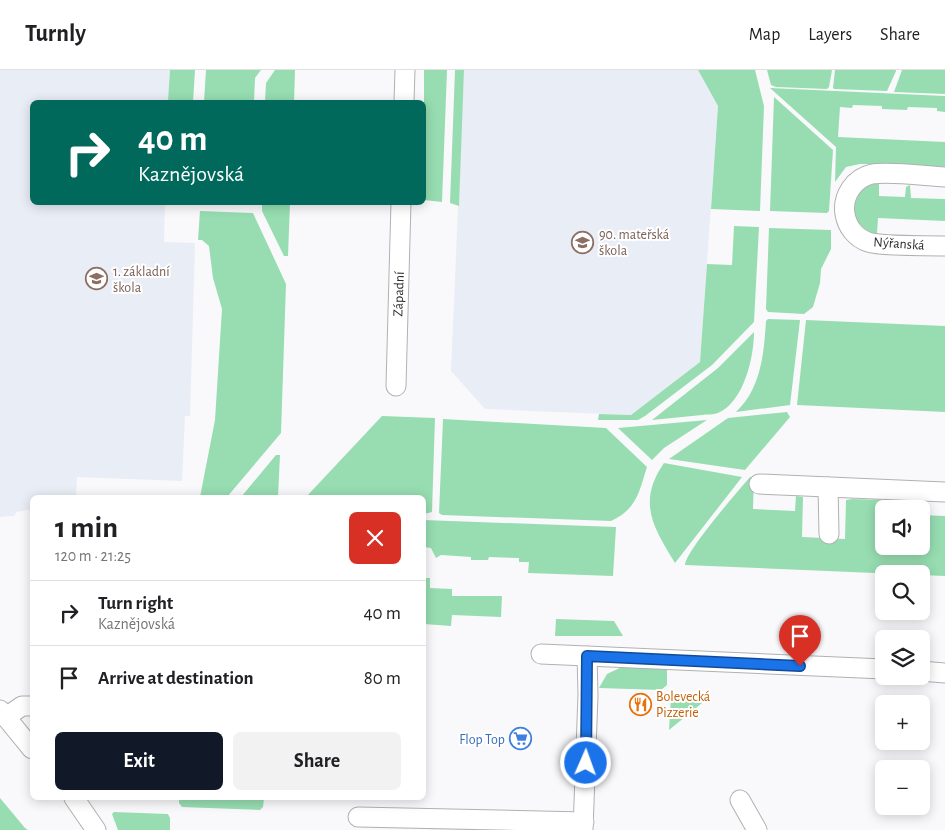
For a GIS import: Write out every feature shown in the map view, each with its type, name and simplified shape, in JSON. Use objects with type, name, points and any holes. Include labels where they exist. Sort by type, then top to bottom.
[{"type":"street","points":[[404,100],[405,70]]},
{"type":"street","name":"Nýřanská","points":[[945,177],[874,174],[857,181],[851,188],[844,204],[845,215],[854,233],[871,243],[945,246]]},
{"type":"street","name":"Západní","points":[[396,386],[401,205]]},
{"type":"street","points":[[759,484],[945,492]]},
{"type":"street","points":[[828,487],[829,534]]},
{"type":"street","points":[[540,654],[875,670]]},
{"type":"street","points":[[358,817],[583,826],[588,695],[587,656]]},
{"type":"street","points":[[930,672],[945,673]]},
{"type":"street","points":[[30,706],[22,706],[3,714],[30,746]]},
{"type":"street","points":[[75,800],[96,830]]},
{"type":"street","points":[[740,800],[757,830]]},
{"type":"shaded area","name":"1. základní škola","points":[[0,70],[170,70],[168,100],[30,100],[30,205],[165,205],[164,242],[195,243],[190,416],[185,416],[182,481],[77,477],[76,495],[30,495],[30,509],[17,512],[14,516],[0,517]]},
{"type":"shaded area","name":"90. mateřská škola","points":[[464,70],[698,70],[718,106],[700,362],[631,415],[485,409],[451,371]]},
{"type":"green space","points":[[170,70],[195,70],[193,100],[168,100]]},
{"type":"green space","points":[[206,70],[261,70],[255,78],[254,100],[204,100]]},
{"type":"green space","points":[[275,70],[295,70],[294,100],[265,100],[266,83]]},
{"type":"green space","points":[[424,70],[447,70],[442,202],[426,200],[426,100],[424,100]]},
{"type":"green space","points":[[455,70],[464,70],[459,206],[450,203]]},
{"type":"green space","points":[[698,70],[755,70],[764,106],[760,211],[711,209],[718,106]]},
{"type":"green space","points":[[767,70],[832,70],[827,89],[776,87],[771,85]]},
{"type":"green space","points":[[835,70],[896,71],[887,91],[834,89]]},
{"type":"green space","points":[[902,70],[945,70],[945,94],[894,92]]},
{"type":"green space","points":[[770,88],[945,96],[945,112],[937,111],[937,108],[908,107],[907,110],[882,109],[882,106],[853,105],[852,108],[840,107],[838,137],[945,142],[945,167],[860,164],[846,167],[835,182],[836,147]]},
{"type":"green space","points":[[774,97],[833,150],[829,211],[827,213],[770,211]]},
{"type":"green space","points":[[879,183],[879,196],[905,197],[906,187],[910,185],[911,198],[945,199],[945,221],[878,218],[877,234],[867,230],[859,223],[855,215],[855,199],[868,186]]},
{"type":"green space","points":[[262,205],[290,205],[288,256],[284,256],[262,211]]},
{"type":"green space","points":[[200,211],[253,213],[286,284],[281,433],[229,495],[200,495],[215,420],[222,309],[213,278],[209,246],[202,240],[198,240]]},
{"type":"green space","points":[[734,226],[759,227],[754,322],[712,365],[645,416],[638,420],[598,420],[599,414],[631,415],[700,362],[707,264],[732,265]]},
{"type":"green space","points":[[769,228],[831,230],[831,249],[821,269],[820,283],[813,307],[804,314],[768,312],[766,309]]},
{"type":"green space","points":[[768,319],[800,320],[790,405],[736,412],[751,393],[756,382],[760,370],[766,321]]},
{"type":"green space","points":[[806,320],[945,326],[945,412],[797,405]]},
{"type":"green space","points":[[754,332],[752,354],[746,378],[735,399],[727,407],[714,414],[652,420],[718,368]]},
{"type":"green space","points":[[787,412],[790,417],[745,470],[669,459],[728,418]]},
{"type":"green space","points":[[382,416],[435,418],[432,512],[426,514],[426,495],[308,495]]},
{"type":"green space","points":[[443,419],[606,428],[647,467],[639,492],[632,505],[611,521],[442,515],[439,513]]},
{"type":"green space","points":[[707,420],[664,448],[652,460],[618,428]]},
{"type":"green space","points":[[276,455],[280,455],[278,495],[243,495]]},
{"type":"green space","points":[[664,463],[742,477],[675,563],[660,538],[651,514],[651,490]]},
{"type":"green space","points":[[750,477],[754,477],[753,509],[795,511],[796,496],[803,497],[802,537],[845,539],[846,500],[852,499],[883,500],[875,500],[875,555],[930,555],[930,515],[945,516],[945,576],[930,575],[930,565],[875,565],[875,573],[685,565],[693,548]]},
{"type":"green space","points":[[426,520],[616,527],[613,576],[528,573],[529,562],[519,562],[519,558],[489,557],[488,560],[471,560],[471,557],[441,555],[436,558],[431,548],[426,547]]},
{"type":"green space","points":[[426,578],[430,578],[430,588],[452,589],[452,596],[502,596],[501,617],[452,615],[451,626],[426,624]]},
{"type":"green space","points":[[556,619],[614,621],[623,636],[555,636]]},
{"type":"green space","points":[[624,666],[667,669],[667,685],[661,690],[599,688],[607,674]]},
{"type":"green space","points":[[671,698],[707,699],[669,730]]},
{"type":"green space","points":[[0,798],[25,828],[28,830],[0,830]]},
{"type":"green space","points":[[179,800],[264,800],[263,807],[260,810],[182,807]]},
{"type":"green space","points":[[114,812],[168,814],[170,830],[118,830],[112,814]]},
{"type":"place","name":"90. mateřská škola","points":[[583,242]]},
{"type":"place","name":"1. základní škola","points":[[97,279]]},
{"type":"place","name":"Bolevecká Pizzerie","points":[[640,704]]},
{"type":"place","name":"Flop Top","points":[[521,739]]},
{"type":"route","points":[[586,763],[587,656],[800,666]]}]
